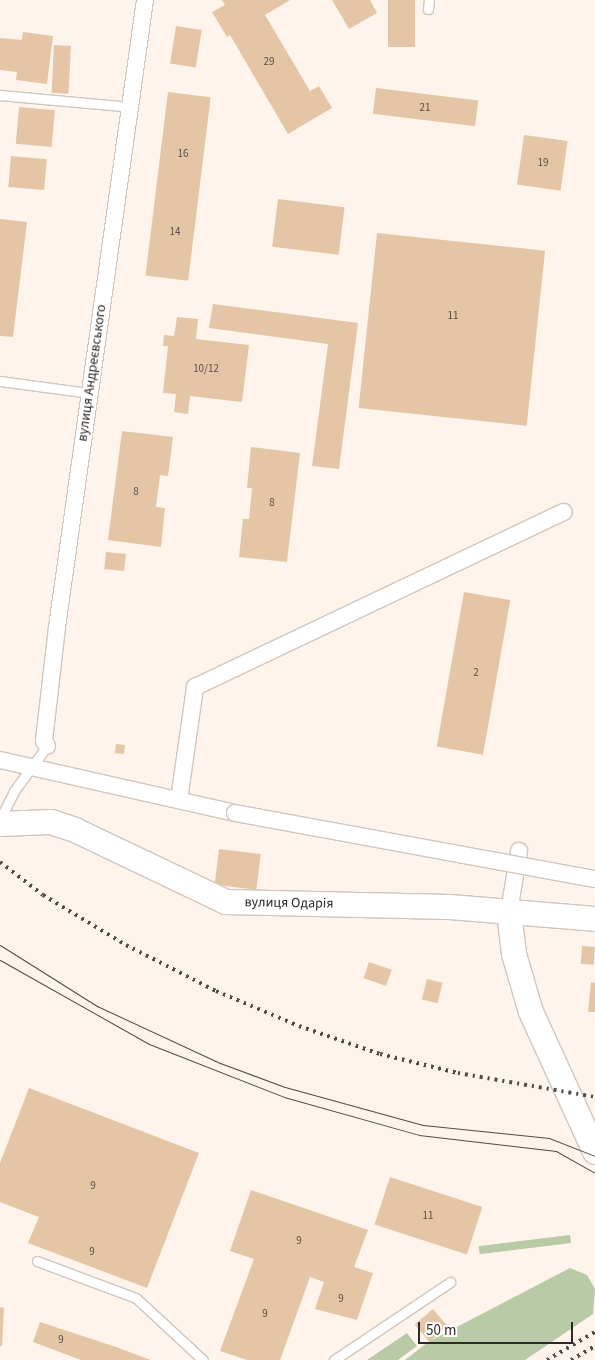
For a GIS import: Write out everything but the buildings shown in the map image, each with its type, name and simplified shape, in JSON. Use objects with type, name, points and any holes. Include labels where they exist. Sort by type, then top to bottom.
[{"type":"street","name":"вулиця Андреєвського","points":[[47,746],[44,741],[57,627],[145,0]]},
{"type":"street","points":[[179,800],[195,687],[564,512]]},
{"type":"street","points":[[0,760],[31,769],[235,813],[595,879]]},
{"type":"street","name":"вулиця Одарія","points":[[0,824],[25,820],[67,827],[226,902],[450,907],[595,919]]},
{"type":"street","points":[[519,851],[509,912],[514,954],[530,1012],[595,1152]]},
{"type":"lane","points":[[0,95],[131,107]]},
{"type":"lane","points":[[0,381],[89,392]]},
{"type":"lane","points":[[0,819],[47,746]]},
{"type":"lane","points":[[37,1261],[136,1298],[203,1360]]},
{"type":"lane","points":[[334,1360],[450,1282]]},
{"type":"green space","points":[[570,1235],[571,1243],[480,1254],[479,1246]]},
{"type":"green space","points":[[570,1268],[587,1275],[595,1289],[593,1314],[525,1360],[405,1360],[428,1342]]},
{"type":"green space","points":[[407,1333],[417,1346],[398,1360],[367,1360]]},
{"type":"tram line","points":[[0,945],[97,1006],[220,1063],[285,1087],[423,1125],[549,1138],[595,1156]]},
{"type":"tram line","points":[[0,960],[149,1044],[284,1097],[419,1135],[556,1151],[595,1173]]},
{"type":"railway","points":[[0,862],[43,895],[126,945],[216,991],[299,1026],[380,1054],[458,1073],[595,1097]]},
{"type":"railway","points":[[547,1360],[595,1332]]},
{"type":"railway","points":[[571,1360],[595,1346]]}]
